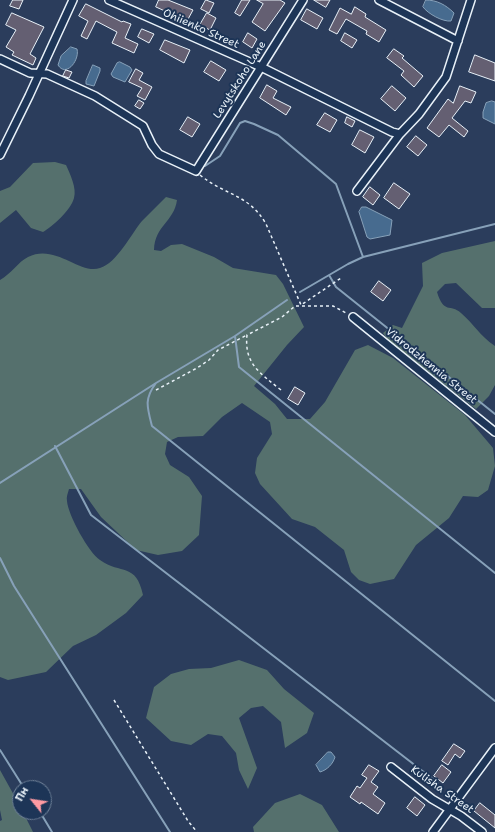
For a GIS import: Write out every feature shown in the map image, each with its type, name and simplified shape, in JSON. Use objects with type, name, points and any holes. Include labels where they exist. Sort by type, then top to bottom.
[{"type":"street","points":[[0,155],[40,73],[73,0]]},
{"type":"street","name":"Ohiienko Street","points":[[109,0],[261,67],[386,129],[400,134]]},
{"type":"street","name":"Levytskoho Lane","points":[[196,171],[303,0]]},
{"type":"street","points":[[379,0],[458,41]]},
{"type":"street","points":[[357,191],[400,134],[419,114],[446,77],[471,0]]},
{"type":"street","points":[[0,59],[30,73],[40,73],[95,96],[143,126],[152,145],[159,154],[196,171]]},
{"type":"street","name":"Vidrodzhennia Street","points":[[353,317],[495,432]]},
{"type":"street","points":[[433,832],[450,811],[495,748]]},
{"type":"street","name":"Kulisha Street","points":[[391,767],[450,811],[461,816],[482,832]]},
{"type":"path","points":[[196,171],[208,181],[252,205],[259,212],[266,224],[301,305]]},
{"type":"path","points":[[301,305],[341,278]]},
{"type":"path","points":[[156,390],[197,368],[209,360],[218,350],[282,317],[295,306],[333,306],[353,317]]},
{"type":"path","points":[[248,334],[246,346],[249,359],[259,373],[281,390]]},
{"type":"path","points":[[114,700],[188,821],[197,832]]},
{"type":"green space","points":[[55,162],[66,165],[75,190],[72,203],[65,213],[43,232],[31,228],[16,210],[0,223],[0,191],[10,187],[33,163]]},
{"type":"green space","points":[[166,197],[177,200],[172,214],[158,235],[154,250],[161,251],[171,245],[182,244],[214,257],[233,268],[276,275],[283,284],[304,327],[287,345],[254,386],[275,404],[287,419],[310,419],[325,402],[355,350],[368,345],[393,358],[465,415],[493,448],[495,466],[488,490],[478,497],[463,496],[449,518],[416,545],[394,579],[370,584],[359,580],[351,572],[344,550],[315,527],[292,519],[260,484],[255,473],[257,458],[272,434],[270,422],[242,403],[222,417],[203,436],[178,437],[167,442],[165,454],[170,465],[189,477],[202,496],[199,535],[182,551],[158,555],[136,550],[101,517],[81,489],[69,489],[67,498],[68,507],[75,524],[90,550],[100,560],[132,573],[140,585],[143,595],[126,613],[96,635],[73,646],[46,672],[8,680],[0,677],[0,280],[8,275],[24,259],[38,254],[57,256],[92,269],[100,268],[106,265],[123,248],[142,221]]},
{"type":"green space","points":[[495,241],[495,308],[482,308],[456,283],[445,284],[437,292],[442,304],[461,313],[485,338],[495,346],[495,385],[489,396],[476,409],[388,340],[383,333],[393,325],[402,328],[423,286],[422,263],[442,253]]},
{"type":"green space","points":[[239,660],[267,670],[284,689],[314,713],[307,733],[285,748],[281,722],[263,706],[251,708],[239,718],[257,768],[248,789],[239,770],[236,753],[222,736],[208,734],[191,745],[171,741],[146,718],[154,687],[171,674],[189,669],[211,668]]},
{"type":"green space","points":[[0,770],[12,792],[12,820],[27,820],[33,832],[0,832],[0,821],[2,820],[0,810]]},
{"type":"green space","points":[[300,794],[322,805],[339,832],[254,832],[253,827],[275,803]]},
{"type":"water","points":[[426,0],[438,2],[451,10],[454,13],[451,21],[440,19],[428,12],[423,7]]},
{"type":"water","points":[[71,47],[77,49],[76,58],[72,66],[65,70],[58,65],[61,56]]},
{"type":"water","points":[[120,62],[130,67],[132,70],[125,82],[113,77],[111,74],[117,63]]},
{"type":"water","points":[[93,65],[100,68],[94,86],[86,84]]},
{"type":"water","points":[[492,101],[495,102],[495,124],[483,118],[486,103]]},
{"type":"water","points":[[362,207],[366,207],[392,220],[390,235],[370,239],[367,237],[359,212]]},
{"type":"water","points":[[328,752],[331,752],[335,757],[334,760],[327,768],[320,772],[316,765]]},
{"type":"building","points":[[13,0],[23,0],[19,9],[10,6]]},
{"type":"building","points":[[159,0],[168,0],[193,10],[187,21],[156,7]]},
{"type":"building","points":[[206,0],[214,3],[209,13],[201,9]]},
{"type":"building","points":[[242,0],[250,0],[240,16],[235,13]]},
{"type":"building","points":[[257,0],[280,0],[285,3],[265,31],[252,22],[263,4]]},
{"type":"building","points":[[314,0],[330,0],[326,7]]},
{"type":"building","points":[[86,4],[122,22],[131,24],[125,38],[138,44],[134,53],[112,43],[117,32],[96,21],[87,39],[81,36],[88,21],[79,16]]},
{"type":"building","points":[[355,7],[366,14],[365,17],[386,30],[379,42],[366,34],[367,31],[346,19],[337,34],[329,30],[340,8],[351,14]]},
{"type":"building","points":[[307,9],[323,18],[317,29],[301,20]]},
{"type":"building","points":[[12,13],[44,27],[30,54],[36,58],[33,65],[12,55],[14,52],[6,47],[16,30],[6,25]]},
{"type":"building","points":[[207,13],[216,18],[210,30],[200,25]]},
{"type":"building","points":[[142,29],[154,34],[149,43],[138,37]]},
{"type":"building","points":[[248,33],[257,39],[252,48],[243,42]]},
{"type":"building","points":[[345,33],[357,40],[352,48],[341,41]]},
{"type":"building","points":[[165,40],[190,50],[184,63],[160,50]]},
{"type":"building","points":[[394,49],[404,56],[402,58],[423,76],[414,87],[401,75],[404,71],[387,58]]},
{"type":"building","points":[[475,55],[495,63],[495,81],[469,72]]},
{"type":"building","points":[[211,61],[226,70],[219,81],[204,72]]},
{"type":"building","points":[[136,69],[143,73],[139,80],[152,87],[145,100],[137,96],[142,88],[129,82]]},
{"type":"building","points":[[66,70],[72,72],[69,78],[63,76]]},
{"type":"building","points":[[267,85],[277,91],[273,98],[291,107],[286,115],[260,98]]},
{"type":"building","points":[[392,86],[406,98],[395,111],[381,99]]},
{"type":"building","points":[[460,86],[476,92],[471,103],[465,101],[452,118],[468,131],[464,137],[449,125],[439,137],[427,128],[448,99],[453,103]]},
{"type":"building","points":[[139,100],[144,103],[140,109],[135,106]]},
{"type":"building","points":[[325,113],[337,120],[330,132],[317,125]]},
{"type":"building","points":[[188,117],[200,124],[192,137],[180,130]]},
{"type":"building","points":[[347,117],[355,121],[352,127],[345,123]]},
{"type":"building","points":[[360,130],[374,137],[365,153],[352,145]]},
{"type":"building","points":[[416,136],[427,145],[418,156],[407,147]]},
{"type":"building","points":[[394,183],[410,194],[399,209],[384,198]]},
{"type":"building","points":[[370,187],[380,195],[373,205],[363,197]]},
{"type":"building","points":[[379,281],[391,290],[383,301],[371,292]]},
{"type":"building","points":[[295,387],[305,393],[298,405],[288,399]]},
{"type":"building","points":[[454,744],[465,751],[460,758],[455,754],[448,765],[442,761]]},
{"type":"building","points":[[369,765],[379,771],[371,782],[378,787],[373,794],[385,803],[378,814],[361,802],[360,804],[350,797],[357,786],[360,788],[367,778],[362,775]]},
{"type":"building","points":[[442,765],[451,772],[443,783],[434,776]]},
{"type":"building","points":[[415,797],[425,805],[417,816],[407,808]]},
{"type":"building","points":[[480,803],[495,815],[495,828],[474,811]]},
{"type":"waterway","points":[[205,166],[220,156],[240,123],[245,121],[278,135],[336,184],[363,257]]},
{"type":"waterway","points":[[300,292],[363,257],[495,224]]},
{"type":"waterway","points":[[329,275],[336,287],[495,414]]},
{"type":"waterway","points":[[0,483],[156,383],[235,336],[287,300]]},
{"type":"waterway","points":[[235,336],[239,367],[495,573]]},
{"type":"waterway","points":[[156,383],[148,399],[149,414],[152,426],[495,701]]},
{"type":"waterway","points":[[55,446],[91,515],[438,783]]},
{"type":"waterway","points":[[0,558],[14,586],[170,832]]},
{"type":"waterway","points":[[0,750],[19,780]]},
{"type":"waterway","points":[[45,820],[52,832]]}]
